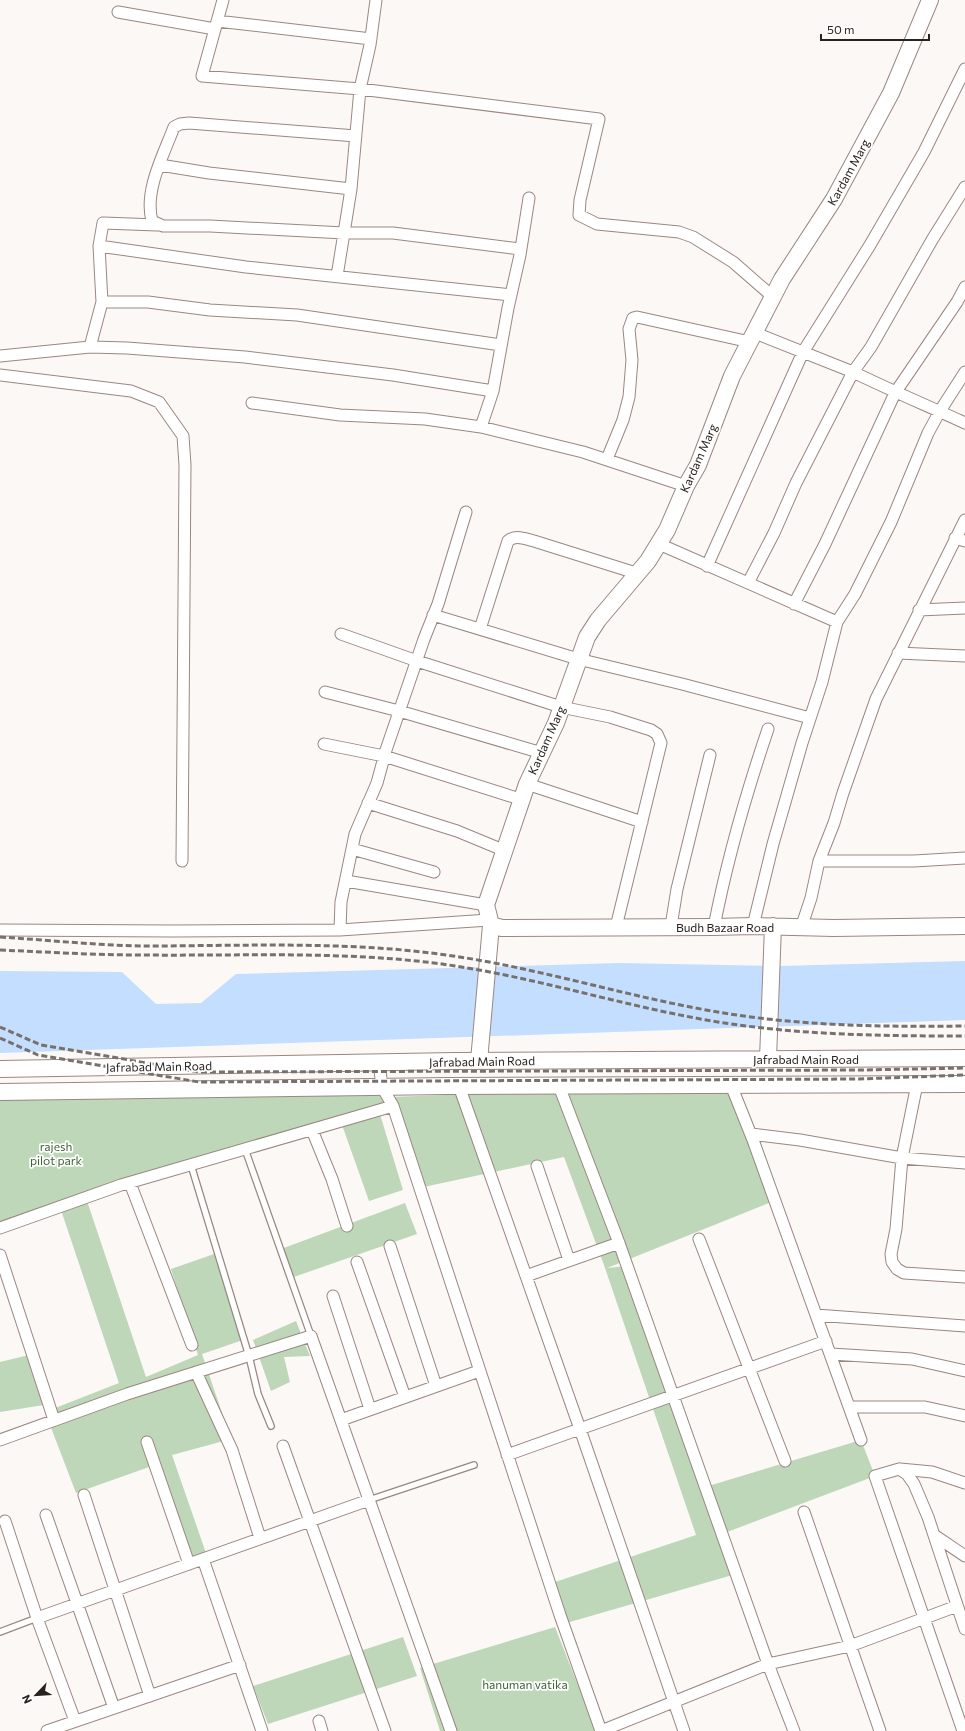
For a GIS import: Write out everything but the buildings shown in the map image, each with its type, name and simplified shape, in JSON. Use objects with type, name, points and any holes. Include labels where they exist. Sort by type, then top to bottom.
[{"type":"main road","name":"Kardam Marg","points":[[479,1061],[488,916],[503,850],[523,800],[527,784],[556,723],[587,637],[598,620],[639,574],[659,544],[686,486],[698,465],[732,376],[772,296],[794,258],[834,199],[891,93],[930,0]]},
{"type":"main road","name":"Budh Bazaar Road","points":[[488,916],[502,928],[671,926],[773,926],[801,928],[965,926]]},
{"type":"main road","points":[[768,1059],[773,926]]},
{"type":"main road","name":"Jafrabad Main Road","points":[[0,1069],[379,1062],[965,1058]]},
{"type":"main road","name":"Jafrabad Main Road","points":[[0,1092],[459,1086],[965,1084]]},
{"type":"street","points":[[223,0],[202,76],[360,89],[600,119],[580,200],[579,215],[597,224],[679,232],[693,237],[733,262],[772,296]]},
{"type":"street","points":[[337,276],[351,189],[360,89],[376,0]]},
{"type":"street","points":[[118,12],[216,25],[370,39]]},
{"type":"street","points":[[706,566],[803,352],[870,245],[924,152],[965,69]]},
{"type":"street","points":[[158,225],[152,222],[150,205],[160,165],[174,127],[180,124],[189,123],[356,136]]},
{"type":"street","points":[[160,165],[209,173],[351,189]]},
{"type":"street","points":[[748,583],[774,533],[796,483],[854,372],[965,187]]},
{"type":"street","points":[[480,428],[493,391],[529,198]]},
{"type":"street","points":[[90,347],[102,302],[99,246],[104,223],[344,233],[393,233],[520,249]]},
{"type":"street","points":[[99,246],[246,267],[511,294]]},
{"type":"street","points":[[794,604],[825,544],[895,393],[957,302],[965,287]]},
{"type":"street","points":[[102,302],[148,302],[210,310],[297,316],[501,346]]},
{"type":"street","points":[[607,459],[623,420],[629,397],[632,360],[629,329],[633,318],[637,316],[752,338],[803,352],[854,372],[895,393],[965,423]]},
{"type":"street","points":[[0,356],[90,347],[127,348],[245,357],[393,375],[493,391]]},
{"type":"street","points":[[753,926],[773,844],[822,682],[837,622],[855,594],[891,522],[928,433],[965,372]]},
{"type":"street","points":[[0,375],[131,391],[159,402],[183,436],[185,465],[182,861]]},
{"type":"street","points":[[252,403],[340,415],[425,419],[480,428],[539,440],[607,459],[686,486]]},
{"type":"street","points":[[340,930],[341,902],[355,834],[377,783],[384,756],[433,615],[466,512]]},
{"type":"street","points":[[801,928],[811,898],[819,861],[834,823],[870,713],[919,610],[960,539],[965,520]]},
{"type":"street","points":[[480,629],[508,541],[512,537],[534,541],[639,574]]},
{"type":"street","points":[[659,544],[706,566],[837,622]]},
{"type":"street","points":[[919,610],[965,608]]},
{"type":"street","points":[[433,615],[578,659],[682,684],[810,718]]},
{"type":"street","points":[[341,634],[417,661],[561,707],[610,717],[651,730],[657,734],[661,743],[616,927]]},
{"type":"street","points":[[898,653],[965,656]]},
{"type":"street","points":[[325,692],[399,711],[542,753]]},
{"type":"street","points":[[714,927],[724,876],[749,785],[768,729]]},
{"type":"street","points":[[324,744],[384,756],[523,800]]},
{"type":"street","points":[[671,926],[677,889],[710,755]]},
{"type":"street","points":[[527,784],[642,822]]},
{"type":"street","points":[[368,803],[457,831],[503,850]]},
{"type":"street","points":[[352,849],[434,872]]},
{"type":"street","points":[[819,861],[914,861],[965,858]]},
{"type":"street","points":[[346,881],[488,916]]},
{"type":"street","points":[[0,930],[340,930],[488,916]]},
{"type":"street","points":[[379,1062],[382,1087],[393,1106],[560,1615],[601,1731],[768,1664],[850,1646],[958,1606]]},
{"type":"street","points":[[917,1084],[902,1158],[896,1229],[890,1254],[892,1262],[897,1269],[904,1272],[965,1277]]},
{"type":"street","points":[[732,1085],[861,1440]]},
{"type":"street","points":[[459,1086],[580,1429],[684,1731]]},
{"type":"street","points":[[559,1086],[619,1243],[768,1664],[794,1731]]},
{"type":"street","points":[[0,1228],[130,1183],[393,1106]]},
{"type":"street","points":[[312,1130],[332,1179],[347,1226]]},
{"type":"street","points":[[750,1134],[800,1140],[902,1158],[965,1163]]},
{"type":"street","points":[[537,1166],[569,1260]]},
{"type":"street","points":[[130,1183],[192,1345]]},
{"type":"street","points":[[699,1239],[785,1461]]},
{"type":"street","points":[[526,1276],[619,1243]]},
{"type":"street","points":[[390,1246],[436,1386]]},
{"type":"street","points":[[0,1255],[54,1420]]},
{"type":"street","points":[[357,1262],[405,1397]]},
{"type":"street","points":[[333,1296],[370,1409]]},
{"type":"street","points":[[816,1315],[965,1326]]},
{"type":"street","points":[[0,1440],[127,1394],[311,1336],[451,1731]]},
{"type":"street","points":[[507,1455],[748,1368],[826,1342]]},
{"type":"street","points":[[831,1354],[912,1360],[965,1371]]},
{"type":"street","points":[[341,1420],[479,1371]]},
{"type":"street","points":[[196,1372],[232,1450],[260,1538]]},
{"type":"street","points":[[849,1408],[925,1407],[965,1416]]},
{"type":"street","points":[[147,1442],[190,1564]]},
{"type":"street","points":[[283,1446],[385,1731]]},
{"type":"street","points":[[900,1469],[908,1474],[914,1484],[934,1535],[965,1629]]},
{"type":"street","points":[[963,1731],[923,1619],[875,1476],[900,1469],[932,1472],[965,1483]]},
{"type":"street","points":[[84,1495],[150,1696]]},
{"type":"street","points":[[37,1618],[369,1500]]},
{"type":"street","points":[[804,1512],[880,1731]]},
{"type":"street","points":[[46,1515],[114,1708]]},
{"type":"street","points":[[5,1521],[37,1618],[75,1721]]},
{"type":"street","points":[[934,1535],[965,1556]]},
{"type":"street","points":[[203,1559],[262,1731]]},
{"type":"street","points":[[47,1731],[240,1665]]},
{"type":"lane","points":[[245,1149],[311,1336]]},
{"type":"lane","points":[[191,1165],[249,1356],[258,1394],[271,1426]]},
{"type":"lane","points":[[369,1500],[474,1465]]},
{"type":"lane","points":[[0,1632],[37,1618]]},
{"type":"green space","name":"rajesh pilot park","points":[[731,1085],[774,1201],[607,1268],[627,1266],[705,1487],[861,1440],[875,1476],[722,1534],[736,1574],[563,1624],[549,1584],[696,1535],[605,1268],[564,1157],[419,1188],[391,1107],[379,1111],[403,1190],[369,1201],[341,1122],[87,1201],[146,1377],[198,1355],[171,1269],[214,1254],[243,1340],[202,1354],[231,1439],[172,1455],[207,1556],[184,1559],[149,1467],[76,1493],[45,1412],[119,1383],[61,1210],[0,1228],[0,1098],[382,1087],[388,1097]]},
{"type":"green space","points":[[405,1203],[417,1234],[291,1278],[281,1249]]},
{"type":"green space","points":[[296,1321],[310,1356],[284,1357],[290,1382],[271,1391],[253,1340]]},
{"type":"green space","points":[[33,1354],[50,1404],[0,1412],[0,1362]]},
{"type":"green space","name":"hanuman vatika","points":[[555,1627],[596,1731],[440,1731],[420,1668]]},
{"type":"green space","points":[[403,1637],[417,1676],[268,1724],[253,1686]]},
{"type":"water","points":[[965,961],[965,1020],[0,1053],[0,971],[122,972],[156,1004],[201,1003],[236,974],[619,963],[779,966]]},
{"type":"railway","points":[[0,937],[88,944],[141,946],[291,945],[365,947],[402,950],[474,959],[644,997],[744,1016],[807,1023],[870,1026],[965,1026]]},
{"type":"railway","points":[[0,950],[124,955],[325,955],[398,959],[469,968],[539,982],[642,1007],[744,1026],[838,1034],[965,1036]]},
{"type":"railway","points":[[0,1027],[41,1045],[200,1072],[861,1070],[965,1068]]},
{"type":"railway","points":[[0,1038],[38,1055],[199,1082],[859,1079],[965,1075]]}]
